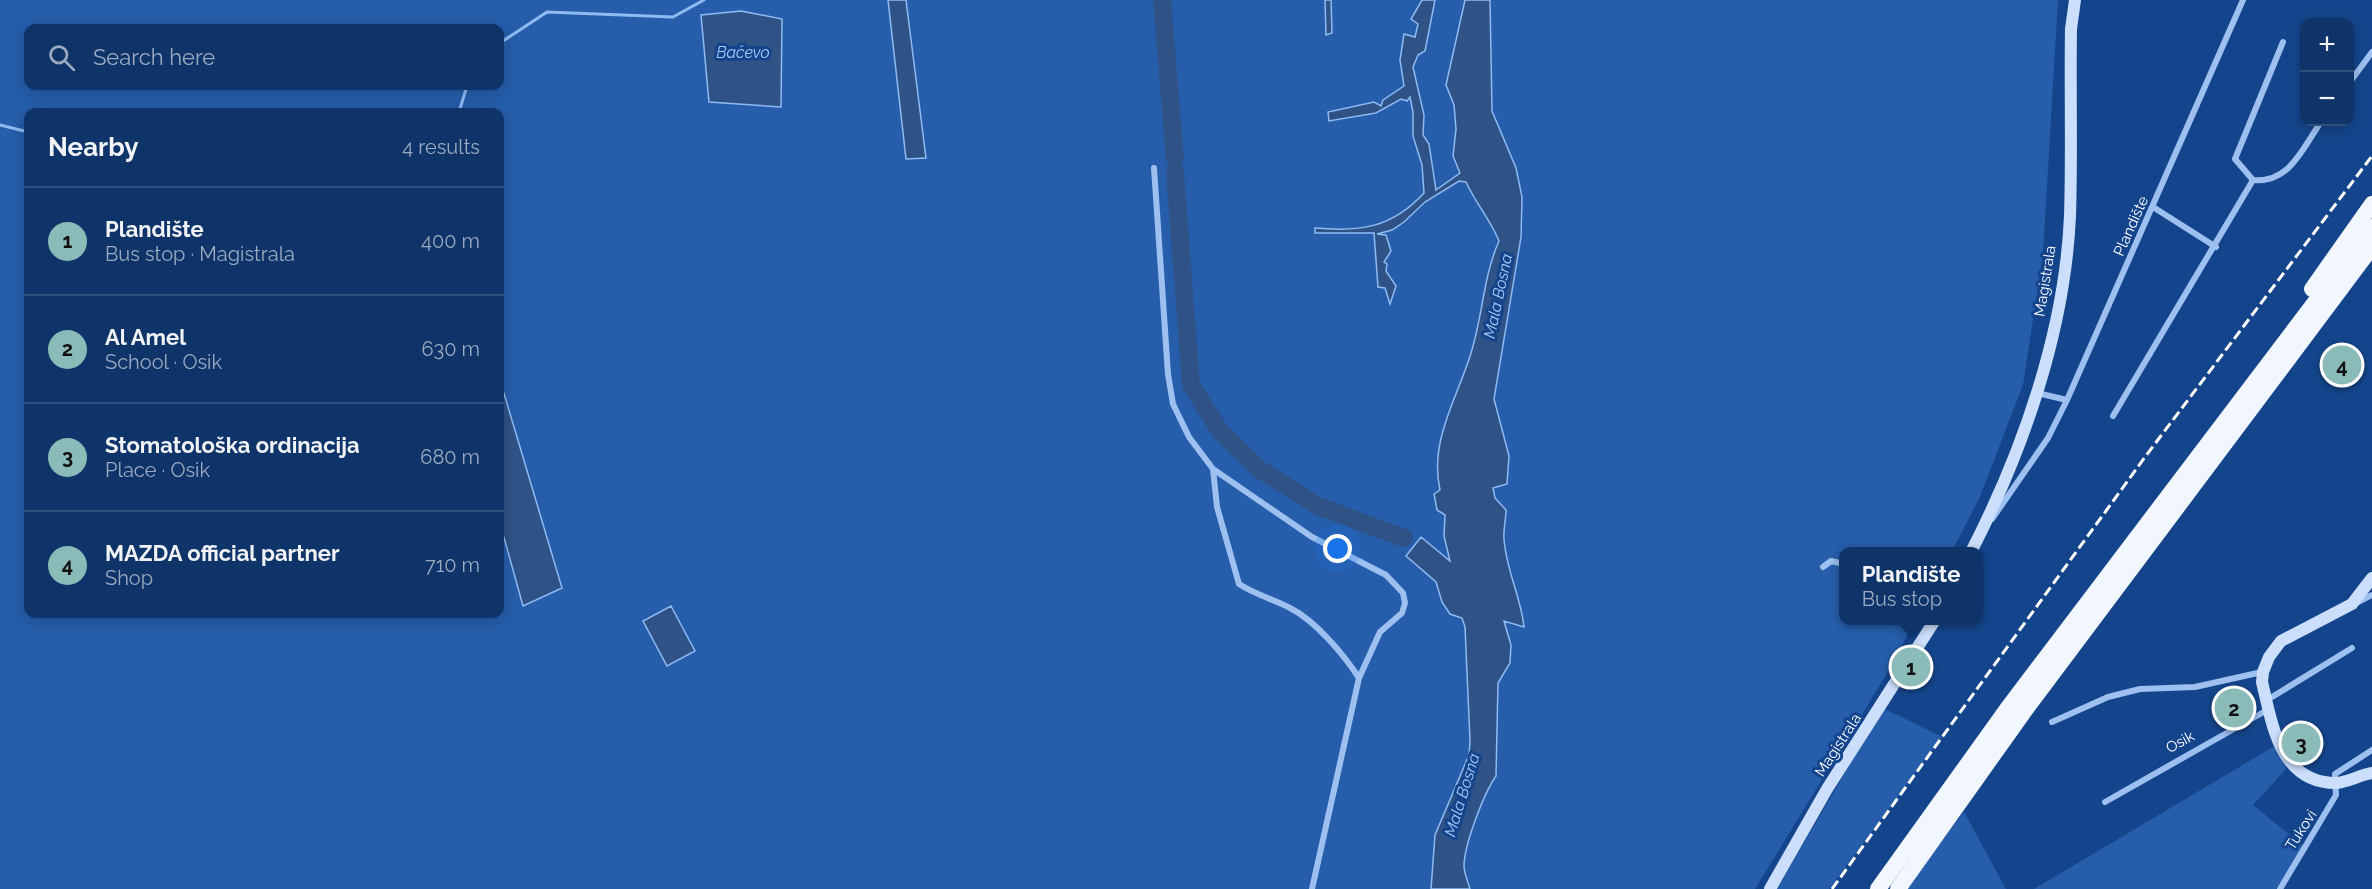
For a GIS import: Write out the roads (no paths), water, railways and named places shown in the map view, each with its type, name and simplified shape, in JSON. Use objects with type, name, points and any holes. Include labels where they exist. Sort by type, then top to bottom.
[{"type":"highway","points":[[2290,346],[2319,277],[2372,204]]},
{"type":"highway","points":[[1878,889],[2012,716],[2290,346],[2372,226]]},
{"type":"highway","points":[[2290,346],[2372,247]]},
{"type":"highway","points":[[2290,346],[2340,304],[2372,263]]},
{"type":"highway","points":[[1898,889],[2012,716]]},
{"type":"main road","name":"Magistrala","points":[[1973,547],[2014,463],[2037,393],[2061,284],[2070,218],[2071,29],[2075,0]]},
{"type":"main road","points":[[2372,578],[2352,604],[2281,641],[2269,657],[2262,682],[2282,752],[2288,761],[2302,773],[2335,783],[2372,773]]},
{"type":"main road","name":"Magistrala","points":[[1770,889],[1827,789],[1932,625]]},
{"type":"street","name":"Plandište","points":[[1973,547],[2048,438],[2067,400],[2243,0]]},
{"type":"street","points":[[2283,42],[2235,159],[2253,180],[2270,182],[2285,173],[2318,126]]},
{"type":"street","points":[[2354,75],[2372,52]]},
{"type":"street","points":[[1154,168],[1168,374],[1173,404],[1189,436],[1213,469],[1312,537],[1386,575],[1403,593],[1405,603],[1402,613],[1380,632],[1359,678],[1311,889]]},
{"type":"street","points":[[2113,416],[2216,247],[2253,180]]},
{"type":"street","points":[[2153,207],[2216,247]]},
{"type":"street","points":[[2037,393],[2067,400]]},
{"type":"street","points":[[1213,469],[1217,507],[1239,584],[1253,593],[1292,609],[1344,655],[1359,678]]},
{"type":"street","points":[[1823,567],[1831,561],[1839,563]]},
{"type":"street","points":[[2352,604],[2372,595]]},
{"type":"street","name":"Osik","points":[[2105,802],[2269,704],[2352,648]]},
{"type":"street","points":[[2052,722],[2108,697],[2140,689],[2195,687],[2263,672]]},
{"type":"street","points":[[2335,783],[2335,774],[2372,750]]},
{"type":"street","name":"Tukovi","points":[[2280,889],[2336,795],[2335,783]]},
{"type":"water","points":[[888,0],[906,0],[926,158],[906,159]]},
{"type":"water","points":[[1325,0],[1331,0],[1332,33],[1326,35]]},
{"type":"water","points":[[1422,0],[1435,0],[1425,51],[1418,55],[1413,67],[1424,115],[1423,135],[1429,144],[1436,190],[1460,173],[1453,156],[1456,129],[1454,105],[1446,85],[1465,0],[1490,0],[1492,111],[1516,168],[1522,197],[1521,237],[1494,399],[1509,456],[1507,484],[1493,488],[1495,498],[1506,510],[1505,550],[1524,627],[1504,621],[1511,645],[1510,663],[1498,683],[1496,776],[1481,806],[1467,845],[1464,866],[1470,889],[1431,889],[1435,835],[1469,755],[1465,627],[1462,618],[1450,614],[1442,602],[1436,582],[1406,556],[1421,537],[1450,561],[1444,536],[1445,515],[1437,510],[1434,494],[1440,490],[1438,454],[1446,420],[1471,353],[1486,282],[1499,241],[1466,182],[1459,181],[1425,202],[1392,230],[1377,234],[1386,235],[1391,251],[1384,262],[1387,264],[1386,271],[1396,286],[1390,304],[1385,288],[1378,287],[1374,233],[1315,233],[1315,228],[1361,228],[1387,221],[1412,205],[1424,193],[1422,165],[1413,136],[1413,112],[1410,97],[1407,101],[1401,99],[1376,113],[1329,121],[1328,112],[1374,102],[1381,106],[1383,100],[1404,86],[1400,60],[1404,34],[1415,37],[1418,24],[1411,19]]},
{"type":"water","name":"Bačevo","points":[[741,11],[782,19],[781,107],[709,102],[701,15]]},
{"type":"water","points":[[504,393],[562,588],[523,606],[504,537]]},
{"type":"water","points":[[671,606],[695,651],[667,666],[643,621]]},
{"type":"waterway","points":[[504,40],[547,12],[673,17],[704,0]]},
{"type":"waterway","name":"Mala Bosna","points":[[1162,0],[1175,159]]},
{"type":"waterway","points":[[460,108],[466,90]]},
{"type":"waterway","points":[[0,125],[24,131]]},
{"type":"waterway","name":"Mala Bosna","points":[[1175,172],[1191,385],[1220,431],[1259,469],[1318,506],[1404,538]]},
{"type":"railway","points":[[1832,889],[2145,457],[2372,156]]},
{"type":"place","name":"MAZDA official partner","points":[[2342,365]]},
{"type":"place","name":"Plandište","points":[[1911,667]]},
{"type":"place","name":"Al Amel","points":[[2234,708]]},
{"type":"place","name":"Stomatološka ordinacija","points":[[2301,743]]}]
